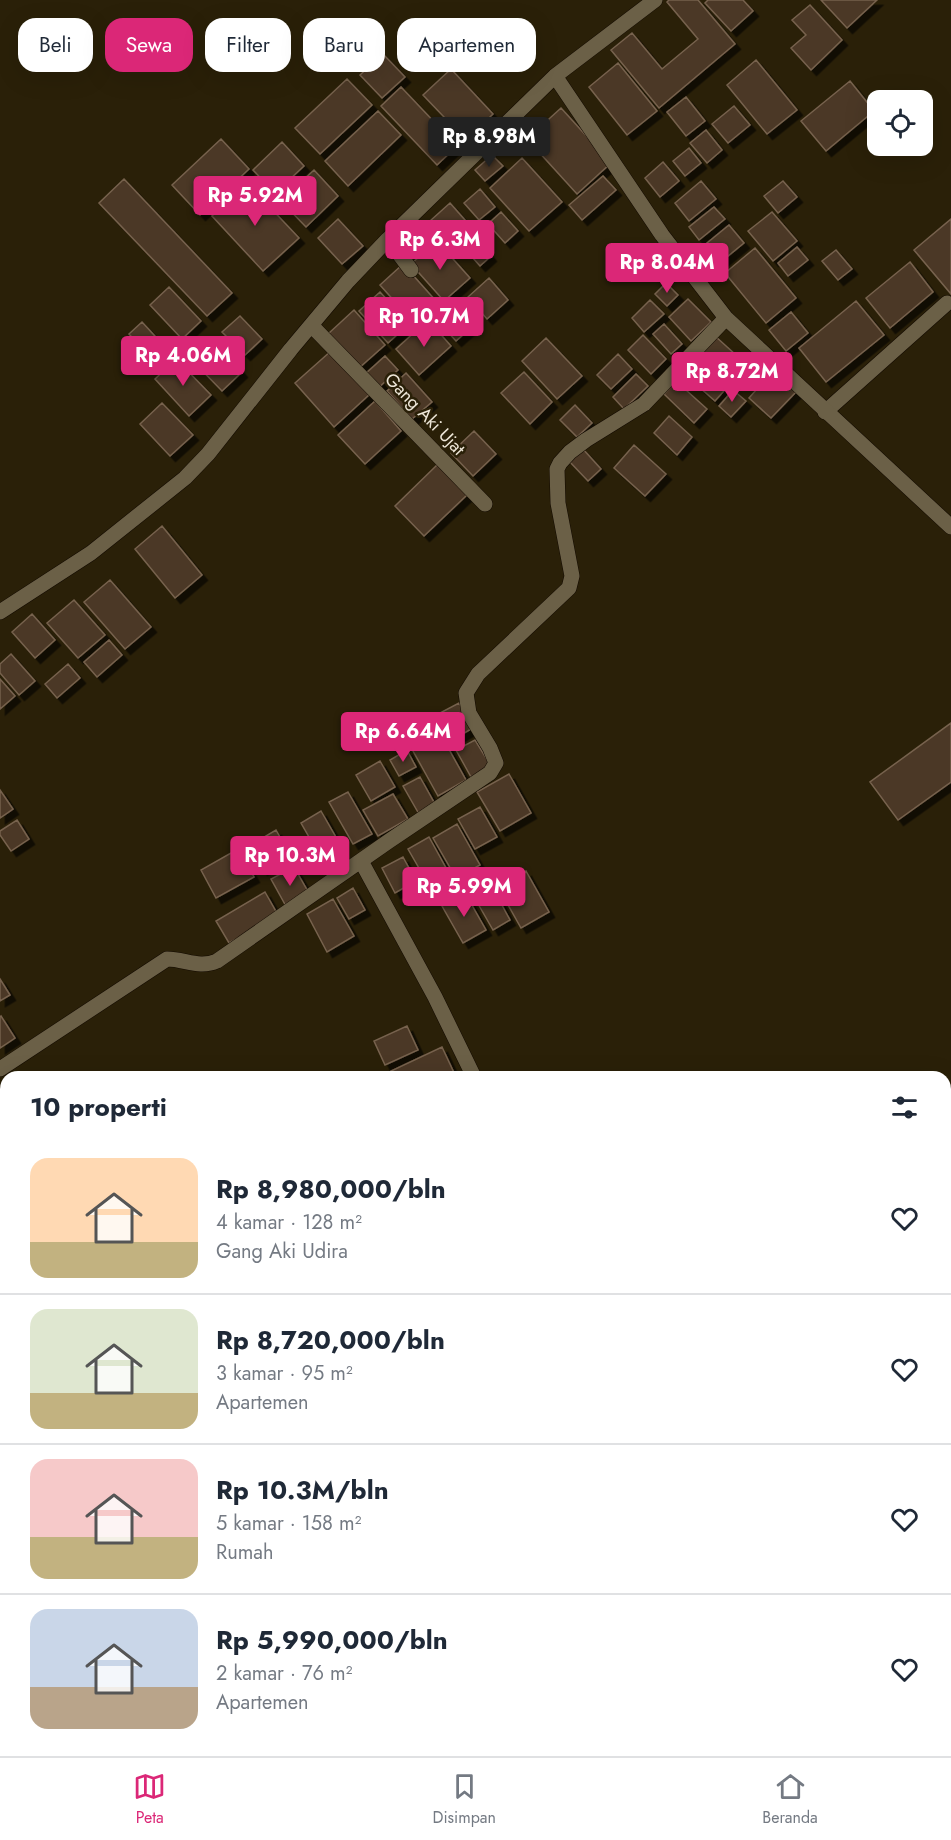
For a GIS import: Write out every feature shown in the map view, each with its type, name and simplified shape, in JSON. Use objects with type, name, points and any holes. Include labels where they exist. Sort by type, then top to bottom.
[{"type":"street","points":[[0,612],[91,553],[185,478],[208,454],[348,281],[388,239],[555,76],[655,0]]},
{"type":"street","points":[[555,76],[662,235],[726,318],[951,527]]},
{"type":"street","points":[[388,239],[411,270]]},
{"type":"street","points":[[825,412],[947,303]]},
{"type":"street","points":[[0,1070],[167,959],[179,959],[203,966],[217,961],[490,773],[496,763],[494,756],[468,713],[466,693],[478,674],[569,588],[572,576],[558,503],[557,469],[560,463],[586,440],[644,404],[726,318]]},
{"type":"street","name":"Gang Aki Ujat","points":[[312,326],[485,504]]},
{"type":"street","points":[[361,861],[435,997],[471,1071]]},
{"type":"building","points":[[669,0],[698,0],[735,44],[659,108],[611,50],[632,33],[662,69],[698,39],[667,2]]},
{"type":"building","points":[[708,0],[743,0],[753,11],[731,31],[705,3]]},
{"type":"building","points":[[821,0],[877,0],[847,28]]},
{"type":"building","points":[[810,5],[842,40],[811,70],[791,48],[806,35],[792,20]]},
{"type":"building","points":[[385,56],[397,69],[397,72],[405,77],[382,98],[360,75],[363,72],[385,72]]},
{"type":"building","points":[[756,60],[797,110],[767,134],[727,85]]},
{"type":"building","points":[[618,63],[657,111],[627,135],[589,87]]},
{"type":"building","points":[[448,72],[454,72],[493,114],[466,140],[423,95]]},
{"type":"building","points":[[347,79],[372,105],[320,154],[295,128]]},
{"type":"building","points":[[850,81],[867,102],[867,117],[826,151],[801,121]]},
{"type":"building","points":[[401,87],[457,146],[437,165],[381,106]]},
{"type":"building","points":[[686,97],[705,121],[686,136],[667,112]]},
{"type":"building","points":[[734,106],[750,125],[728,143],[712,124]]},
{"type":"building","points":[[561,108],[611,163],[577,194],[527,139]]},
{"type":"building","points":[[378,111],[401,135],[348,186],[325,161]]},
{"type":"building","points":[[706,130],[722,150],[707,163],[690,143]]},
{"type":"building","points":[[221,139],[249,169],[200,215],[172,185]]},
{"type":"building","points":[[282,142],[304,166],[275,193],[253,170]]},
{"type":"building","points":[[689,148],[701,163],[685,176],[673,161]]},
{"type":"building","points":[[492,155],[503,166],[485,181],[475,170]]},
{"type":"building","points":[[522,158],[562,202],[529,231],[490,188]]},
{"type":"building","points":[[663,162],[679,181],[660,197],[645,178]]},
{"type":"building","points":[[314,170],[338,196],[306,227],[281,201]]},
{"type":"building","points":[[603,176],[616,190],[582,220],[569,205]]},
{"type":"building","points":[[124,179],[232,293],[207,316],[99,203]]},
{"type":"building","points":[[701,181],[716,199],[689,221],[675,203]]},
{"type":"building","points":[[783,181],[797,197],[778,213],[764,196]]},
{"type":"building","points":[[247,183],[299,238],[263,271],[212,216]]},
{"type":"building","points":[[480,189],[495,207],[479,220],[464,203]]},
{"type":"building","points":[[450,203],[472,228],[452,246],[430,221]]},
{"type":"building","points":[[714,207],[725,219],[699,240],[689,227]]},
{"type":"building","points":[[501,212],[518,231],[505,243],[488,224]]},
{"type":"building","points":[[772,212],[797,241],[773,261],[748,231]]},
{"type":"building","points":[[338,219],[363,246],[342,264],[318,238]]},
{"type":"building","points":[[951,219],[951,294],[914,250]]},
{"type":"building","points":[[729,225],[744,243],[711,270],[696,252]]},
{"type":"building","points":[[476,239],[491,256],[480,266],[465,249]]},
{"type":"building","points":[[437,241],[470,278],[444,301],[411,264]]},
{"type":"building","points":[[797,247],[808,260],[788,276],[778,263]]},
{"type":"building","points":[[755,248],[796,298],[766,323],[725,273]]},
{"type":"building","points":[[836,250],[852,269],[838,280],[822,261]]},
{"type":"building","points":[[910,262],[933,292],[890,328],[866,298]]},
{"type":"building","points":[[403,264],[436,301],[413,322],[380,285]]},
{"type":"building","points":[[489,278],[508,300],[487,319],[468,297]]},
{"type":"building","points":[[666,283],[678,295],[667,306],[655,294]]},
{"type":"building","points":[[169,287],[201,321],[182,339],[150,305]]},
{"type":"building","points":[[380,292],[409,324],[388,343],[359,311]]},
{"type":"building","points":[[688,299],[711,322],[691,341],[669,317]]},
{"type":"building","points":[[650,300],[664,314],[644,332],[632,318]]},
{"type":"building","points":[[856,301],[884,335],[826,382],[799,348]]},
{"type":"building","points":[[454,303],[474,325],[456,341],[436,319]]},
{"type":"building","points":[[354,310],[385,345],[359,368],[328,334]]},
{"type":"building","points":[[791,312],[808,333],[786,351],[769,330]]},
{"type":"building","points":[[240,316],[262,339],[245,355],[222,332]]},
{"type":"building","points":[[428,320],[451,346],[419,375],[396,349]]},
{"type":"building","points":[[142,322],[165,347],[152,359],[129,334]]},
{"type":"building","points":[[664,324],[682,344],[671,354],[653,334]]},
{"type":"building","points":[[643,335],[666,359],[651,374],[628,350]]},
{"type":"building","points":[[715,336],[747,365],[715,401],[682,372]]},
{"type":"building","points":[[546,338],[582,376],[557,399],[522,361]]},
{"type":"building","points":[[212,340],[242,372],[222,391],[191,359]]},
{"type":"building","points":[[331,351],[370,394],[334,427],[295,383]]},
{"type":"building","points":[[618,354],[632,369],[611,389],[597,375]]},
{"type":"building","points":[[385,356],[398,370],[377,389],[364,375]]},
{"type":"building","points":[[176,359],[211,395],[189,416],[155,379]]},
{"type":"building","points":[[773,371],[796,392],[771,418],[749,398]]},
{"type":"building","points":[[524,372],[552,402],[530,424],[501,393]]},
{"type":"building","points":[[406,373],[432,402],[412,419],[387,391]]},
{"type":"building","points":[[636,374],[648,386],[624,409],[613,397]]},
{"type":"building","points":[[676,381],[707,409],[694,423],[664,394]]},
{"type":"building","points":[[733,390],[746,401],[731,417],[719,406]]},
{"type":"building","points":[[375,401],[401,431],[365,464],[338,435]]},
{"type":"building","points":[[162,403],[193,435],[170,456],[140,424]]},
{"type":"building","points":[[575,405],[592,423],[577,437],[560,420]]},
{"type":"building","points":[[669,416],[692,437],[677,455],[654,433]]},
{"type":"building","points":[[474,431],[496,454],[473,476],[451,453]]},
{"type":"building","points":[[634,445],[666,474],[645,496],[614,468]]},
{"type":"building","points":[[582,448],[601,469],[588,481],[569,461]]},
{"type":"building","points":[[438,464],[467,495],[424,536],[395,506]]},
{"type":"building","points":[[162,526],[202,575],[175,598],[135,549]]},
{"type":"building","points":[[110,580],[151,627],[125,649],[84,602]]},
{"type":"building","points":[[74,600],[105,635],[78,658],[47,623]]},
{"type":"building","points":[[32,614],[55,640],[35,658],[12,632]]},
{"type":"building","points":[[109,640],[122,655],[97,677],[84,662]]},
{"type":"building","points":[[11,654],[35,681],[19,695],[0,673],[0,664]]},
{"type":"building","points":[[68,664],[80,678],[57,698],[45,684]]},
{"type":"building","points":[[0,679],[15,696],[0,709]]},
{"type":"building","points":[[459,703],[473,728],[452,740],[438,714]]},
{"type":"building","points":[[951,723],[951,782],[898,820],[870,782]]},
{"type":"building","points":[[436,726],[466,780],[438,796],[408,742]]},
{"type":"building","points":[[475,740],[491,766],[471,777],[456,750]]},
{"type":"building","points":[[407,750],[416,767],[399,776],[390,760]]},
{"type":"building","points":[[380,761],[395,787],[371,801],[356,775]]},
{"type":"building","points":[[509,774],[531,813],[500,831],[477,792]]},
{"type":"building","points":[[420,777],[435,804],[419,814],[403,786]]},
{"type":"building","points":[[0,790],[13,809],[0,818]]},
{"type":"building","points":[[348,792],[372,834],[353,844],[329,802]]},
{"type":"building","points":[[393,794],[408,819],[378,836],[363,810]]},
{"type":"building","points":[[480,807],[497,837],[475,849],[458,819]]},
{"type":"building","points":[[321,811],[337,839],[317,851],[301,823]]},
{"type":"building","points":[[17,820],[29,839],[11,851],[0,835],[0,831]]},
{"type":"building","points":[[457,824],[480,865],[456,878],[433,838]]},
{"type":"building","points":[[276,830],[290,855],[262,870],[249,846]]},
{"type":"building","points":[[429,837],[451,877],[431,889],[408,849]]},
{"type":"building","points":[[238,849],[254,877],[216,898],[201,870]]},
{"type":"building","points":[[403,857],[416,881],[395,893],[382,868]]},
{"type":"building","points":[[294,867],[310,895],[287,908],[271,879]]},
{"type":"building","points":[[526,871],[549,912],[521,928],[498,887]]},
{"type":"building","points":[[491,885],[510,920],[493,930],[473,895]]},
{"type":"building","points":[[353,888],[365,910],[349,919],[337,898]]},
{"type":"building","points":[[265,892],[278,915],[229,943],[216,921]]},
{"type":"building","points":[[465,893],[486,930],[463,943],[442,906]]},
{"type":"building","points":[[333,899],[354,936],[327,952],[307,914]]},
{"type":"building","points":[[0,979],[10,995],[0,1001]]},
{"type":"building","points":[[0,1017],[15,1038],[0,1048]]},
{"type":"building","points":[[407,1026],[418,1050],[385,1065],[374,1041]]},
{"type":"building","points":[[442,1047],[453,1071],[391,1071]]}]
